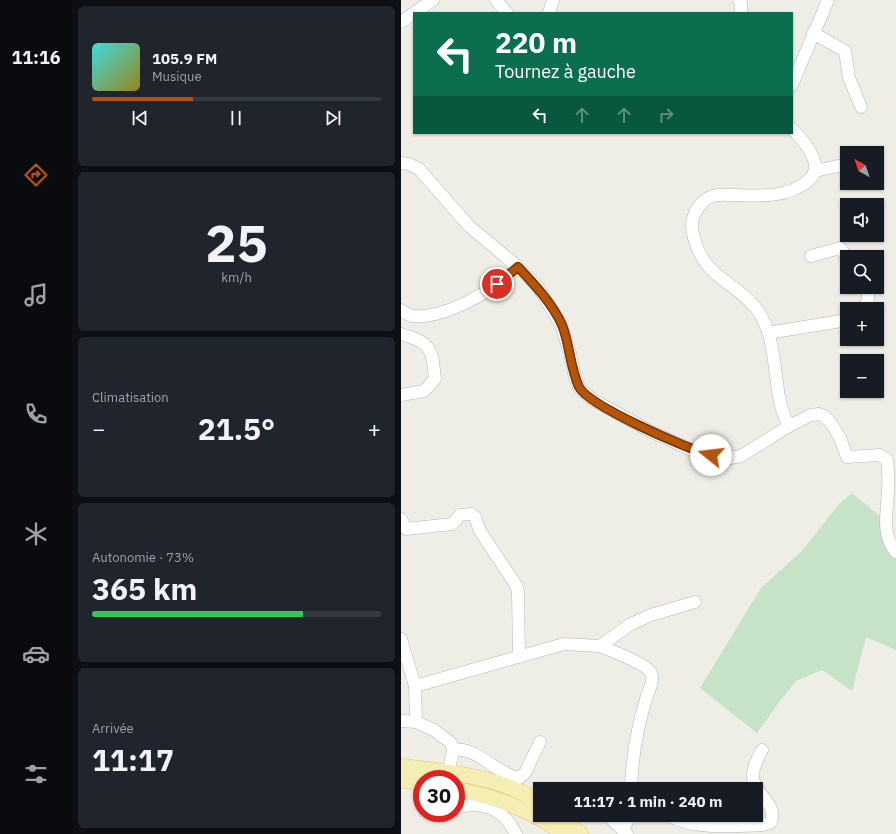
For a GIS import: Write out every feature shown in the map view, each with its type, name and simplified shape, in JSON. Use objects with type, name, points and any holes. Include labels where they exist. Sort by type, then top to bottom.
[{"type":"main road","points":[[401,766],[439,770]]},
{"type":"main road","points":[[465,775],[508,786],[533,799]]},
{"type":"main road","points":[[465,791],[494,799],[533,813]]},
{"type":"main road","points":[[564,822],[581,834]]},
{"type":"street","points":[[416,12],[433,0]]},
{"type":"street","points":[[496,0],[506,12]]},
{"type":"street","points":[[549,12],[553,0]]},
{"type":"street","points":[[739,0],[741,3],[741,12]]},
{"type":"street","points":[[793,83],[805,59],[813,33],[828,0]]},
{"type":"street","points":[[401,22],[413,14]]},
{"type":"street","points":[[813,33],[845,51],[849,78],[861,107]]},
{"type":"street","points":[[789,426],[781,407],[768,333],[763,319],[755,307],[717,277],[705,263],[696,245],[692,230],[694,215],[701,203],[713,196],[784,194],[801,187],[811,178],[815,172],[815,160],[804,142],[793,129]]},
{"type":"street","points":[[401,164],[409,164],[419,169],[469,226],[518,267],[538,287],[561,324],[575,378],[580,388],[593,400],[650,431],[696,452],[711,455],[730,458],[741,456],[789,426],[811,415],[819,414],[824,416],[831,423],[840,438],[847,457],[867,455],[884,456],[887,460],[888,470],[886,519],[887,532],[889,541],[896,552]]},
{"type":"street","points":[[815,172],[840,166]]},
{"type":"street","points":[[811,256],[840,248],[842,250]]},
{"type":"street","points":[[401,310],[411,316],[445,312],[478,296],[507,278],[518,267]]},
{"type":"street","points":[[768,333],[840,321]]},
{"type":"street","points":[[401,334],[420,340],[429,347],[433,356],[435,380],[424,391],[401,395]]},
{"type":"street","points":[[401,519],[406,529],[452,524],[460,515],[472,514],[475,517],[480,531],[516,585],[519,657]]},
{"type":"street","points":[[600,646],[631,624],[695,602]]},
{"type":"street","points":[[401,639],[415,686],[416,722]]},
{"type":"street","points":[[415,686],[564,644],[600,646],[644,666],[651,671],[653,677],[637,736],[630,771],[631,782]]},
{"type":"street","points":[[401,721],[416,722],[434,730],[451,743],[453,750],[449,770]]},
{"type":"street","points":[[453,750],[461,749],[470,752],[511,777],[519,778],[525,773],[540,742]]},
{"type":"street","points":[[754,782],[753,770],[762,750]]},
{"type":"street","points":[[690,822],[711,826],[764,825],[771,822],[773,816],[772,809],[763,797]]},
{"type":"street","points":[[465,806],[474,804],[498,812],[509,821],[515,834]]},
{"type":"street","points":[[614,822],[625,832],[628,822]]},
{"type":"green space","points":[[852,493],[882,518],[896,557],[896,650],[866,637],[852,691],[822,670],[796,681],[757,733],[700,688],[761,588],[802,551],[840,503]]},
{"type":"route","points":[[497,284],[507,278],[518,267],[538,287],[561,324],[570,353],[575,378],[580,388],[586,395],[605,408],[650,431],[696,452],[711,455]]}]
